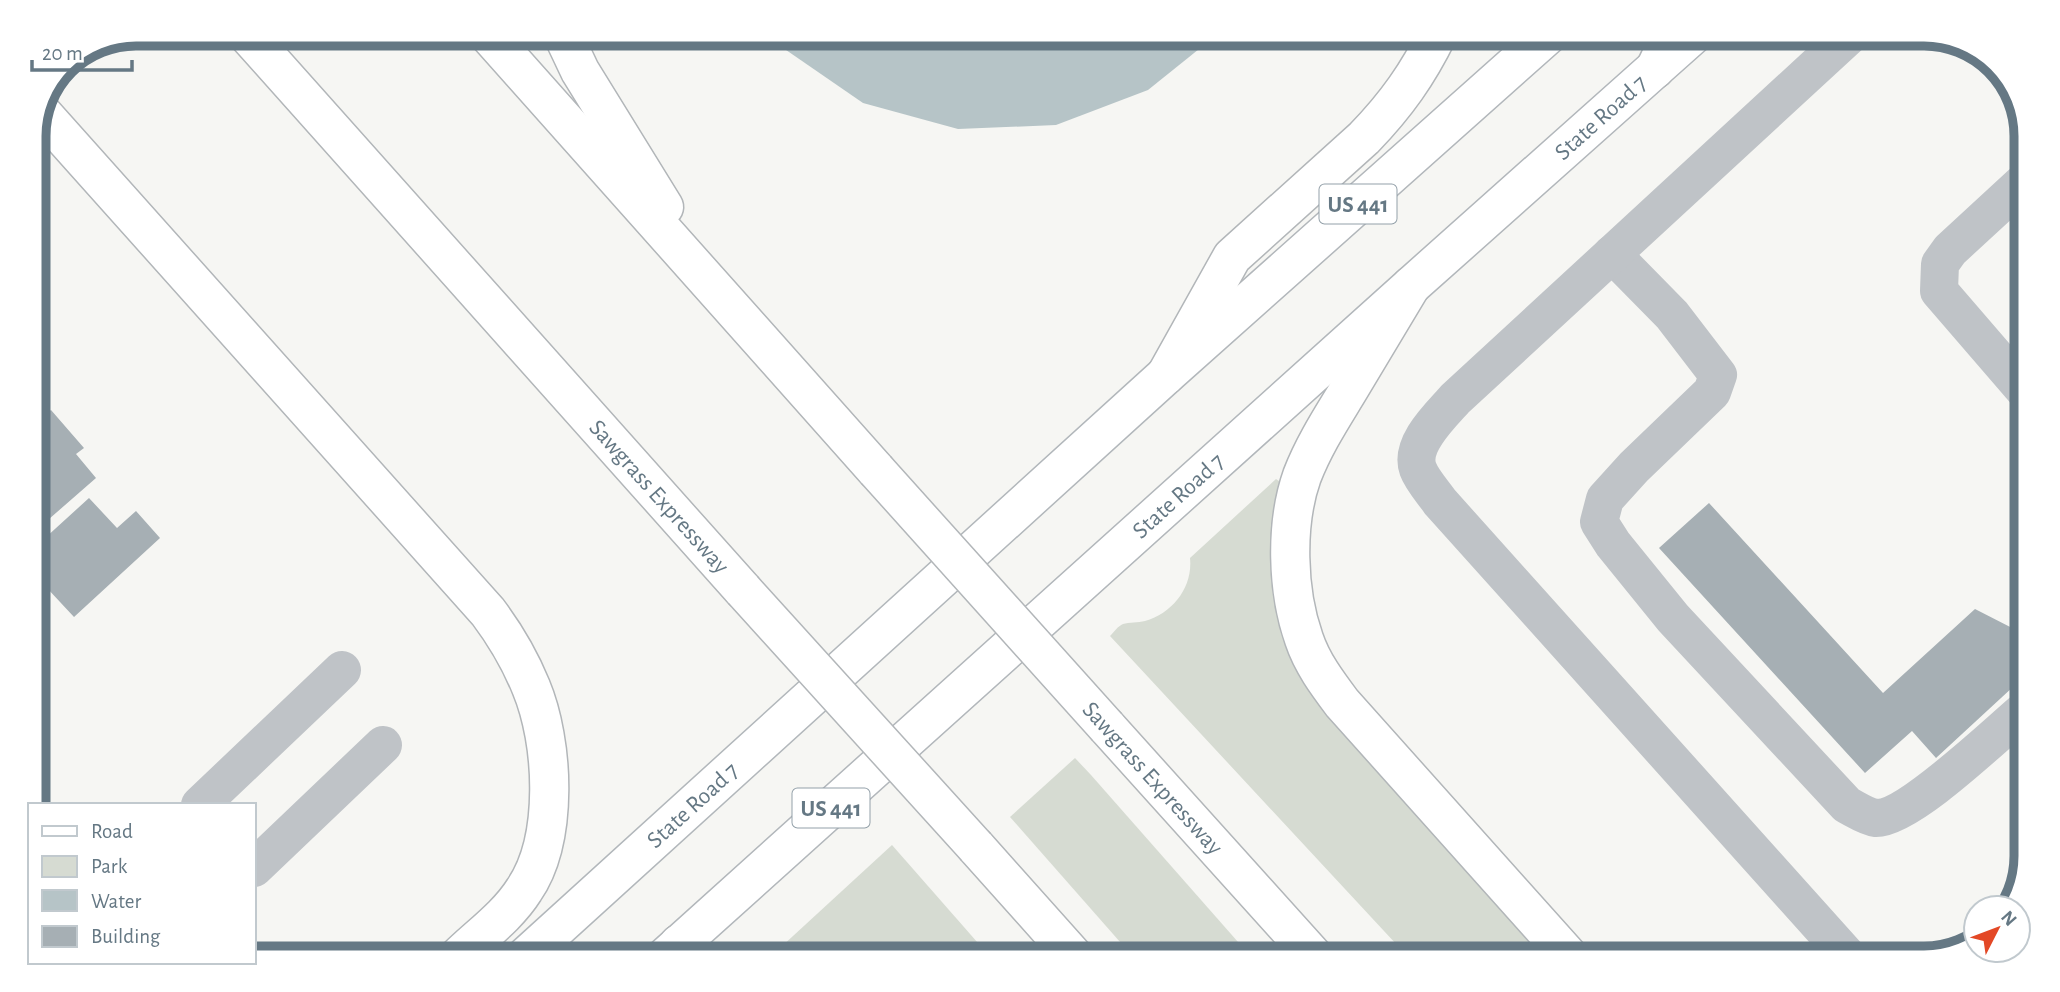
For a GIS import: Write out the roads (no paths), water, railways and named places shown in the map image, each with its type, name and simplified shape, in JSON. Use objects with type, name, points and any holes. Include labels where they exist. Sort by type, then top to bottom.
[{"type":"main road","name":"Sawgrass Expressway","points":[[258,46],[1064,946]]},
{"type":"main road","name":"Sawgrass Expressway","points":[[498,46],[718,295],[1304,946]]},
{"type":"main road","points":[[569,46],[599,102],[718,295]]},
{"type":"main road","points":[[1166,375],[1232,257],[1384,118],[1403,94],[1432,46]]},
{"type":"main road","name":"State Road 7","points":[[537,946],[1166,375],[1535,46]]},
{"type":"main road","points":[[1655,69],[1666,46]]},
{"type":"main road","name":"State Road 7","points":[[680,946],[1681,46]]},
{"type":"main road","points":[[48,120],[488,612],[505,634],[519,660],[532,690],[546,747],[549,773],[547,827],[534,872],[524,891],[469,946]]},
{"type":"main road","points":[[1411,286],[1321,436],[1301,479],[1291,539],[1293,591],[1298,619],[1304,641],[1315,662],[1342,703],[1559,946]]},
{"type":"street","points":[[1838,46],[1455,398],[1418,447],[1417,468],[1440,502],[1838,946]]},
{"type":"street","points":[[2014,190],[1950,250],[1940,264],[1938,291],[2014,378]]},
{"type":"street","points":[[1612,254],[1672,315],[1718,375],[1712,392],[1634,467],[1605,499],[1599,522],[1613,544],[1673,618],[1847,805],[1874,818],[1890,815],[1934,788],[2014,719]]},
{"type":"street","points":[[202,803],[342,670]]},
{"type":"street","points":[[256,866],[383,745]]},
{"type":"water","points":[[780,46],[1203,46],[1148,90],[1056,125],[958,129],[863,103]]}]
